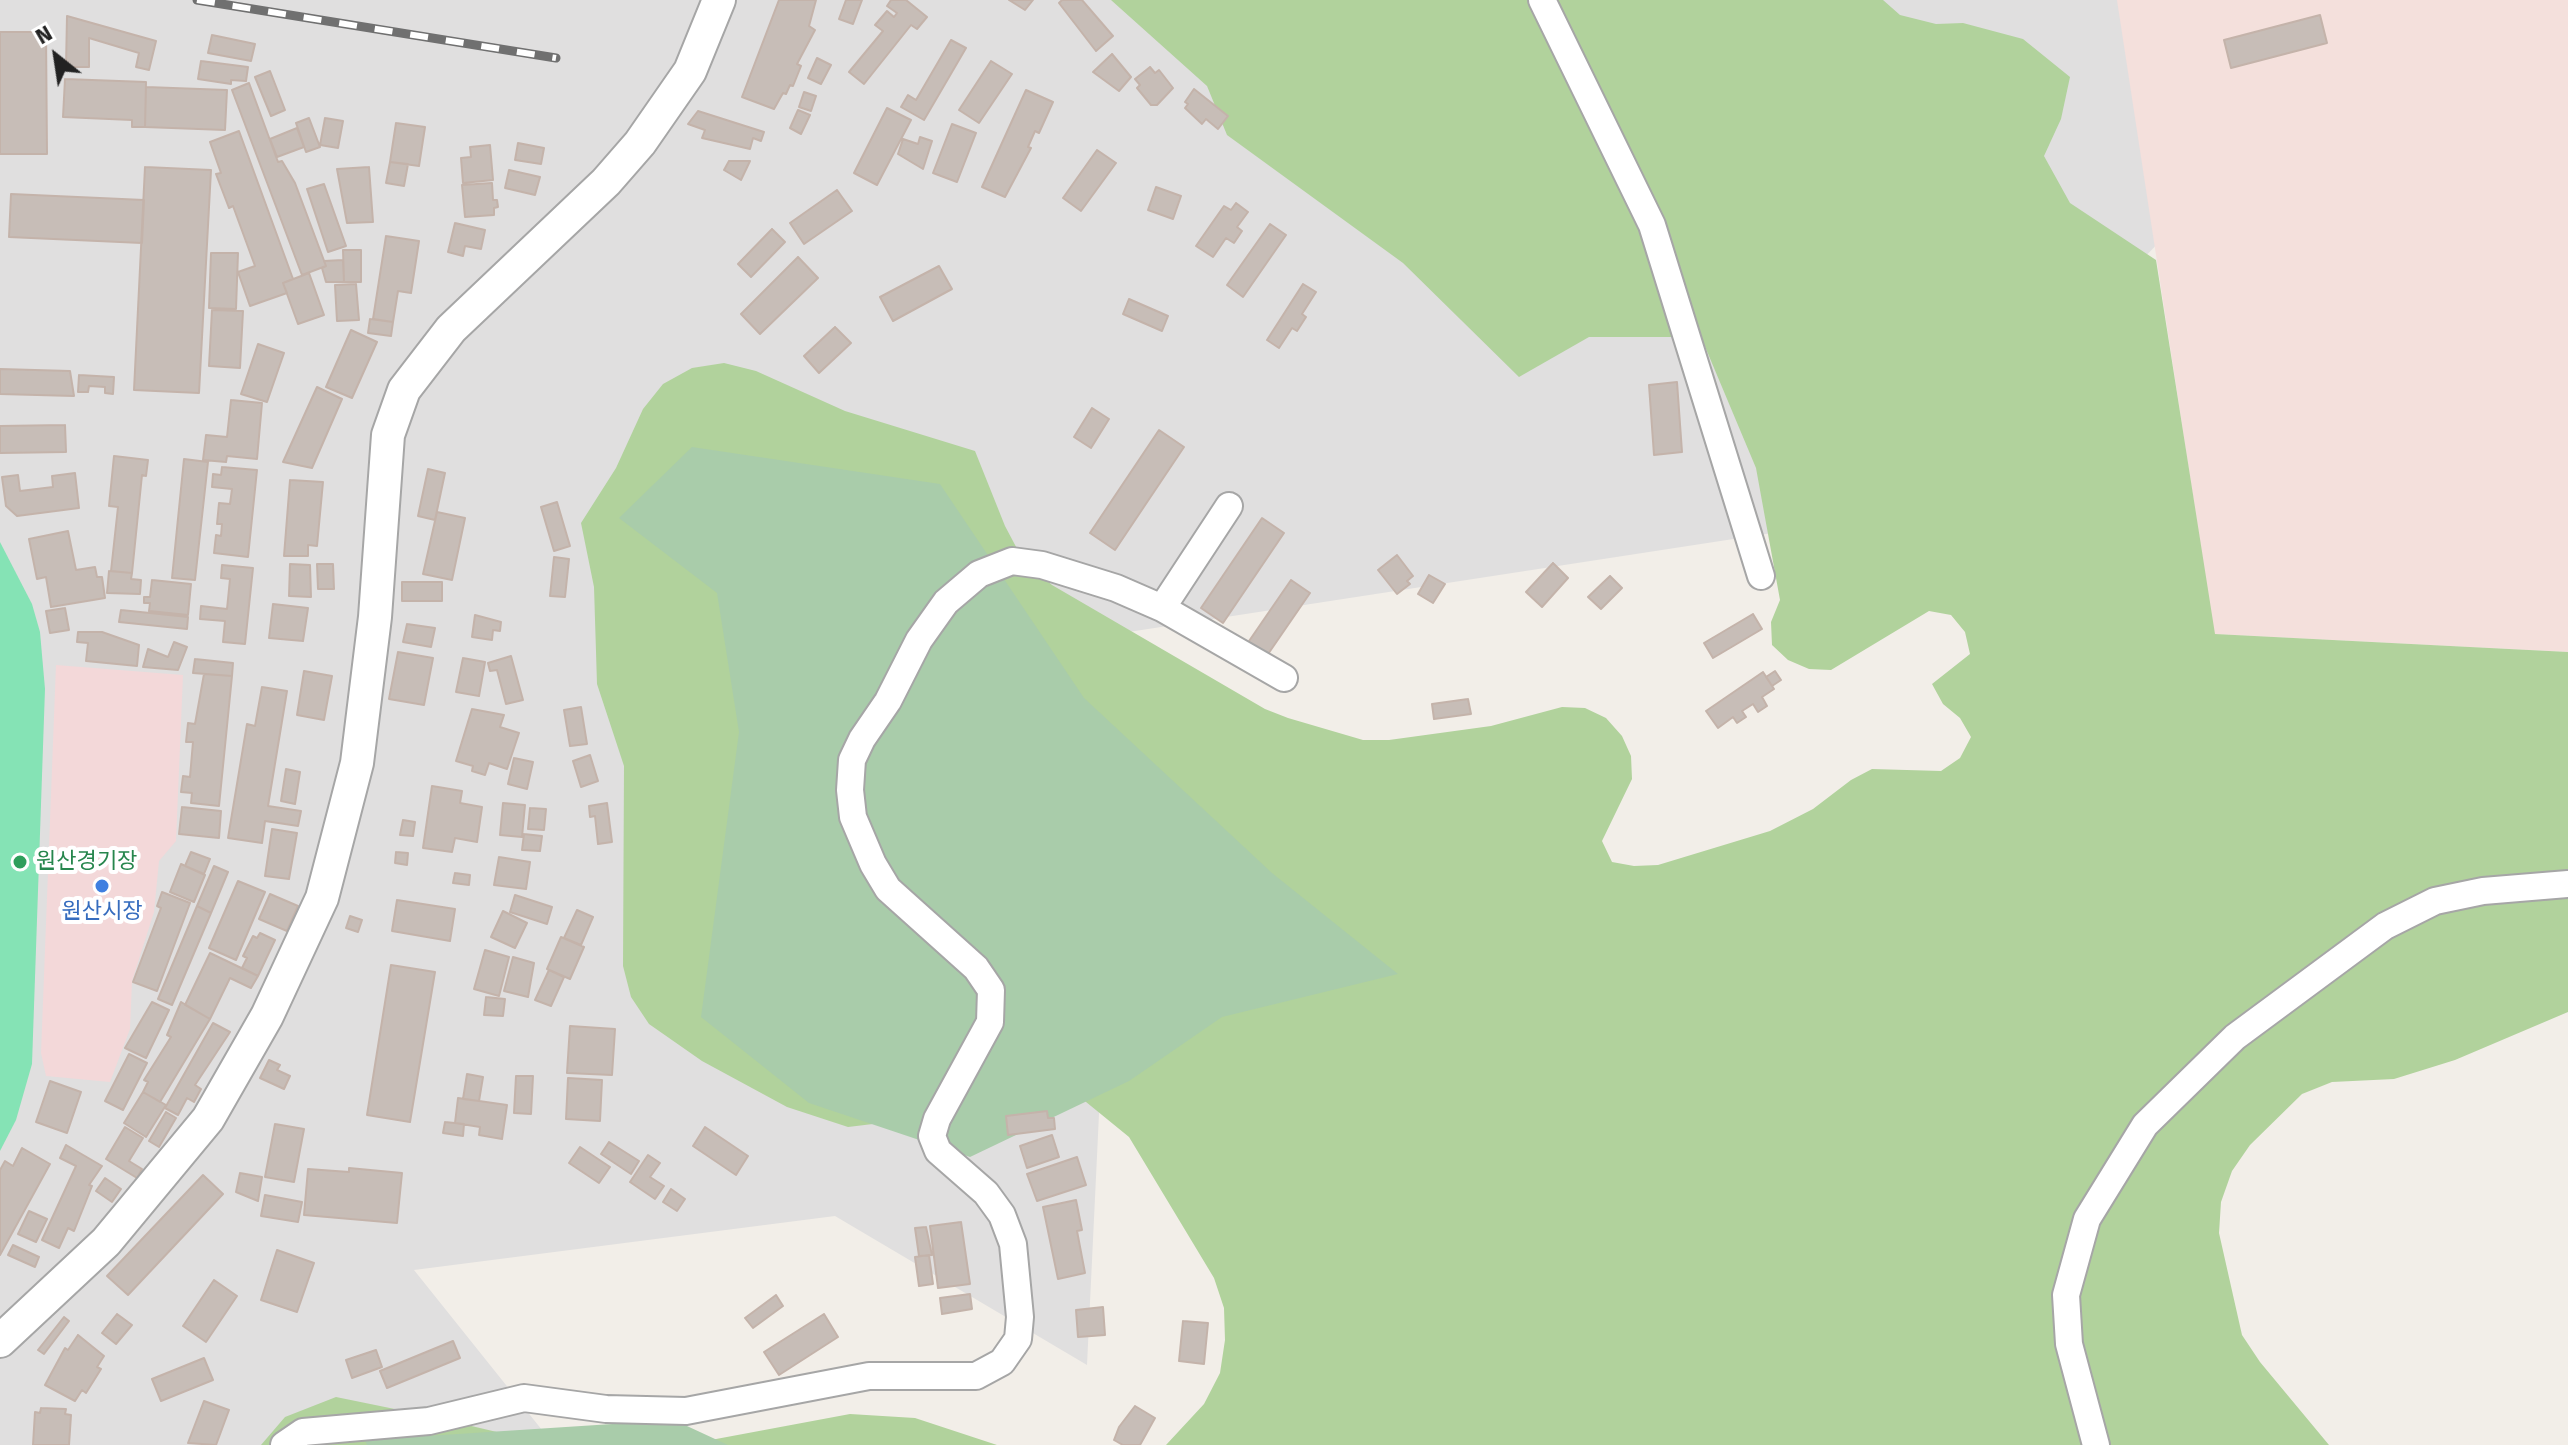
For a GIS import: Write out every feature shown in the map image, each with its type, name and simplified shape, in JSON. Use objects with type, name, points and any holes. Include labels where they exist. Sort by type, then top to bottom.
[{"type":"street","points":[[0,1341],[106,1242],[208,1119],[267,1016],[322,898],[357,763],[375,617],[388,435],[404,390],[451,329],[606,182],[640,143],[690,71],[719,0]]},
{"type":"street","points":[[1542,0],[1652,225],[1761,576]]},
{"type":"street","points":[[1162,608],[1229,506]]},
{"type":"street","points":[[284,1445],[303,1432],[429,1421],[524,1398],[606,1409],[686,1411],[869,1376],[976,1376],[1002,1362],[1018,1339],[1020,1317],[1013,1244],[1002,1215],[986,1193],[938,1151],[932,1136],[937,1119],[990,1022],[991,990],[976,968],[888,889],[873,864],[853,817],[850,790],[852,760],[862,739],[888,701],[919,640],[946,602],[979,574],[1012,561],[1042,565],[1116,588],[1162,608],[1284,678]]},
{"type":"street","points":[[2096,1445],[2069,1344],[2066,1295],[2087,1219],[2145,1125],[2235,1037],[2385,926],[2435,901],[2483,891],[2568,884]]},
{"type":"shaded area","points":[[0,0],[2568,0],[2288,109],[1896,514],[1122,633],[1087,1365],[835,1216],[414,1270],[554,1445],[0,1445]]},
{"type":"shaded area","points":[[2117,0],[2568,0],[2568,652],[2214,634]]},
{"type":"shaded area","name":"원산시장","points":[[56,665],[183,675],[176,841],[159,861],[154,912],[132,981],[130,1029],[110,1082],[46,1076],[41,1053]]},
{"type":"green space","points":[[1111,0],[1883,0],[1900,15],[1936,24],[1963,23],[2023,39],[2070,77],[2061,119],[2044,156],[2070,203],[2156,260],[2215,634],[2568,652],[2568,1012],[2455,1060],[2394,1079],[2332,1082],[2302,1094],[2250,1145],[2232,1171],[2221,1202],[2219,1233],[2242,1335],[2260,1362],[2329,1445],[1166,1445],[1204,1404],[1220,1373],[1225,1340],[1224,1308],[1214,1278],[1129,1137],[1026,1053],[881,1123],[848,1127],[787,1107],[702,1061],[649,1024],[631,997],[623,966],[624,766],[597,684],[594,587],[581,523],[616,468],[643,409],[663,384],[692,368],[724,363],[756,371],[845,411],[975,451],[1005,526],[1023,560],[1052,585],[1265,709],[1288,718],[1363,740],[1389,740],[1491,726],[1562,707],[1585,708],[1606,718],[1622,736],[1631,756],[1632,779],[1602,841],[1612,862],[1634,866],[1658,865],[1770,831],[1813,809],[1851,780],[1872,769],[1941,771],[1960,758],[1971,737],[1960,718],[1943,704],[1932,684],[1970,654],[1965,632],[1951,615],[1929,611],[1831,670],[1809,669],[1788,660],[1772,645],[1771,622],[1780,600],[1756,468],[1701,337],[1589,337],[1519,377],[1403,263],[1227,135],[1207,86]]},
{"type":"green space","points":[[692,447],[940,484],[1084,698],[1272,873],[1398,974],[1222,1017],[1129,1081],[970,1157],[809,1103],[701,1017],[739,732],[717,593],[619,518]]},
{"type":"green space","name":"원산경기장","points":[[0,542],[32,604],[40,632],[45,689],[32,1064],[16,1120],[0,1151]]},
{"type":"green space","points":[[336,1397],[552,1445],[261,1445],[285,1417]]},
{"type":"green space","points":[[850,1414],[915,1418],[997,1445],[684,1445]]},
{"type":"green space","points":[[674,1420],[728,1445],[367,1445],[365,1440]]},
{"type":"building","points":[[779,0],[816,0],[809,26],[815,30],[797,64],[801,66],[793,86],[790,85],[786,94],[783,93],[774,109],[742,97]]},
{"type":"building","points":[[846,0],[862,0],[853,24],[839,19]]},
{"type":"building","points":[[891,0],[906,0],[927,17],[917,29],[911,25],[864,84],[849,72],[883,31],[875,25],[887,11],[894,17],[897,13],[887,6]]},
{"type":"building","points":[[1009,0],[1033,0],[1025,10]]},
{"type":"building","points":[[1062,0],[1082,0],[1113,36],[1096,51],[1059,3]]},
{"type":"building","points":[[2320,15],[2327,43],[2231,68],[2224,40]]},
{"type":"building","points":[[67,16],[156,41],[149,70],[136,67],[139,53],[89,38],[89,67],[66,67]]},
{"type":"building","points":[[0,32],[46,32],[47,154],[0,154]]},
{"type":"building","points":[[212,35],[255,44],[251,61],[208,53]]},
{"type":"building","points":[[951,40],[966,48],[924,120],[901,107],[908,95],[916,100]]},
{"type":"building","points":[[1112,54],[1131,77],[1119,91],[1093,72]]},
{"type":"building","points":[[817,58],[831,65],[821,84],[808,78]]},
{"type":"building","points":[[201,61],[248,67],[246,81],[231,80],[231,84],[198,79]]},
{"type":"building","points":[[991,61],[1012,74],[979,123],[959,110]]},
{"type":"building","points":[[1150,67],[1155,73],[1159,70],[1173,88],[1157,105],[1151,105],[1137,88],[1140,85],[1135,79]]},
{"type":"building","points":[[270,71],[285,110],[271,116],[255,77]]},
{"type":"building","points":[[65,79],[146,82],[145,127],[132,127],[132,120],[63,117]]},
{"type":"building","points":[[249,83],[278,162],[282,161],[295,183],[326,266],[302,275],[232,90]]},
{"type":"building","points":[[146,87],[227,90],[225,130],[145,127]]},
{"type":"building","points":[[1194,89],[1228,116],[1218,129],[1206,119],[1202,124],[1185,108],[1188,104],[1185,102]]},
{"type":"building","points":[[1026,90],[1053,102],[1039,133],[1035,131],[1028,147],[1031,148],[1005,197],[982,187]]},
{"type":"building","points":[[804,92],[816,96],[811,111],[799,107]]},
{"type":"building","points":[[887,108],[911,120],[877,185],[854,173]]},
{"type":"building","points":[[798,110],[810,115],[801,134],[790,128]]},
{"type":"building","points":[[698,111],[764,132],[761,141],[753,138],[750,149],[702,138],[705,130],[688,124]]},
{"type":"building","points":[[309,118],[320,147],[306,152],[296,123]]},
{"type":"building","points":[[325,118],[343,121],[338,148],[320,145]]},
{"type":"building","points":[[396,123],[425,127],[419,166],[390,162]]},
{"type":"building","points":[[952,124],[976,133],[957,182],[933,173]]},
{"type":"building","points":[[297,128],[304,147],[277,157],[270,139]]},
{"type":"building","points":[[239,131],[293,279],[283,283],[287,293],[250,306],[238,272],[255,266],[233,206],[229,208],[216,174],[221,173],[210,142]]},
{"type":"building","points":[[920,137],[932,141],[923,169],[898,154],[903,139],[918,144]]},
{"type":"building","points":[[518,143],[544,148],[541,164],[515,160]]},
{"type":"building","points":[[490,145],[493,180],[463,183],[461,158],[471,157],[470,147]]},
{"type":"building","points":[[1097,150],[1116,163],[1081,211],[1063,198]]},
{"type":"building","points":[[729,161],[750,161],[741,180],[724,170]]},
{"type":"building","points":[[390,162],[408,164],[404,186],[386,183]]},
{"type":"building","points":[[145,167],[211,170],[199,393],[134,390]]},
{"type":"building","points":[[369,167],[373,222],[347,223],[337,169]]},
{"type":"building","points":[[509,170],[540,177],[535,195],[505,188]]},
{"type":"building","points":[[492,183],[493,200],[497,200],[498,207],[494,208],[494,215],[465,217],[462,185]]},
{"type":"building","points":[[324,184],[346,246],[328,252],[307,189]]},
{"type":"building","points":[[1156,187],[1181,196],[1173,219],[1148,210]]},
{"type":"building","points":[[837,190],[852,211],[804,244],[790,223]]},
{"type":"building","points":[[11,194],[144,200],[142,243],[9,237]]},
{"type":"building","points":[[1236,203],[1248,212],[1237,227],[1242,231],[1234,243],[1226,238],[1213,257],[1196,246],[1224,206],[1231,210]]},
{"type":"building","points":[[455,223],[485,230],[481,249],[465,246],[463,256],[448,252]]},
{"type":"building","points":[[1270,224],[1286,235],[1243,297],[1227,285]]},
{"type":"building","points":[[772,229],[785,242],[751,277],[738,264]]},
{"type":"building","points":[[386,236],[419,241],[411,293],[398,291],[393,322],[373,319]]},
{"type":"building","points":[[343,250],[361,250],[361,282],[344,282]]},
{"type":"building","points":[[211,253],[238,253],[236,309],[209,308]]},
{"type":"building","points":[[798,257],[818,278],[760,334],[741,314]]},
{"type":"building","points":[[343,260],[344,282],[326,282],[322,268],[326,266],[324,261]]},
{"type":"building","points":[[939,266],[952,289],[893,321],[880,297]]},
{"type":"building","points":[[309,273],[324,315],[298,324],[283,283]]},
{"type":"building","points":[[356,284],[359,320],[337,321],[335,285]]},
{"type":"building","points":[[1303,284],[1316,292],[1302,314],[1306,317],[1297,331],[1292,328],[1279,348],[1267,340]]},
{"type":"building","points":[[1129,299],[1168,316],[1162,331],[1123,314]]},
{"type":"building","points":[[212,310],[243,311],[240,368],[209,366]]},
{"type":"building","points":[[370,319],[393,322],[391,336],[368,333]]},
{"type":"building","points":[[835,327],[851,343],[819,373],[804,356]]},
{"type":"building","points":[[351,330],[377,342],[352,398],[326,387]]},
{"type":"building","points":[[258,344],[284,353],[267,402],[241,394]]},
{"type":"building","points":[[0,369],[70,371],[74,396],[0,394]]},
{"type":"building","points":[[79,375],[114,377],[113,394],[105,393],[105,387],[89,386],[88,392],[78,392]]},
{"type":"building","points":[[1677,382],[1682,452],[1654,455],[1649,385]]},
{"type":"building","points":[[317,387],[342,399],[312,468],[283,462]]},
{"type":"building","points":[[231,400],[262,403],[257,459],[227,456],[226,462],[203,460],[206,435],[227,437]]},
{"type":"building","points":[[1092,408],[1109,419],[1091,448],[1074,437]]},
{"type":"building","points":[[65,425],[66,452],[0,453],[0,426]]},
{"type":"building","points":[[1159,430],[1184,447],[1115,550],[1090,533]]},
{"type":"building","points":[[114,456],[148,460],[146,476],[142,475],[132,573],[111,571],[118,507],[109,506]]},
{"type":"building","points":[[184,459],[208,462],[195,580],[172,578]]},
{"type":"building","points":[[222,467],[257,470],[248,557],[214,553],[216,535],[221,536],[222,524],[217,524],[219,503],[230,504],[232,489],[212,487],[213,474],[221,475]]},
{"type":"building","points":[[428,469],[445,473],[435,520],[418,516]]},
{"type":"building","points":[[75,473],[79,508],[17,516],[6,506],[2,477],[18,475],[20,491],[53,487],[52,476]]},
{"type":"building","points":[[290,480],[323,482],[317,546],[308,545],[308,556],[284,556]]},
{"type":"building","points":[[557,502],[570,546],[554,551],[541,507]]},
{"type":"building","points":[[437,512],[465,518],[452,580],[423,574]]},
{"type":"building","points":[[1262,518],[1284,533],[1223,623],[1201,608]]},
{"type":"building","points":[[68,531],[76,570],[95,567],[97,577],[102,577],[105,598],[51,607],[46,577],[37,579],[29,539]]},
{"type":"building","points":[[1397,555],[1413,576],[1407,581],[1410,584],[1397,594],[1378,570]]},
{"type":"building","points":[[554,557],[569,559],[565,597],[550,596]]},
{"type":"building","points":[[1553,563],[1568,578],[1542,607],[1526,592]]},
{"type":"building","points":[[290,564],[310,565],[311,597],[289,596]]},
{"type":"building","points":[[317,564],[333,564],[334,589],[318,589]]},
{"type":"building","points":[[222,565],[253,568],[245,644],[223,642],[225,621],[200,619],[201,606],[227,609],[230,579],[221,578]]},
{"type":"building","points":[[109,571],[132,573],[131,579],[141,580],[140,594],[107,593]]},
{"type":"building","points":[[1429,575],[1445,584],[1433,603],[1418,594]]},
{"type":"building","points":[[1610,576],[1622,588],[1601,609],[1588,597]]},
{"type":"building","points":[[152,580],[191,584],[188,615],[149,611],[150,603],[144,603],[144,597],[150,597]]},
{"type":"building","points":[[1291,580],[1310,593],[1266,657],[1247,644]]},
{"type":"building","points":[[402,582],[442,582],[442,601],[402,601]]},
{"type":"building","points":[[273,604],[308,608],[303,641],[269,638]]},
{"type":"building","points":[[65,608],[69,630],[50,633],[46,611]]},
{"type":"building","points":[[121,610],[188,617],[187,629],[119,622]]},
{"type":"building","points":[[1753,614],[1762,629],[1713,658],[1704,643]]},
{"type":"building","points":[[475,615],[501,622],[500,631],[493,630],[492,640],[472,637]]},
{"type":"building","points":[[407,624],[435,628],[431,647],[403,642]]},
{"type":"building","points":[[78,632],[102,632],[139,645],[137,666],[86,661],[88,643],[77,642]]},
{"type":"building","points":[[174,642],[187,647],[178,670],[143,667],[148,649],[168,657]]},
{"type":"building","points":[[398,652],[433,658],[424,705],[389,699]]},
{"type":"building","points":[[511,656],[523,700],[506,704],[497,670],[490,671],[488,663]]},
{"type":"building","points":[[463,658],[485,662],[479,696],[456,692]]},
{"type":"building","points":[[195,659],[233,663],[232,676],[193,673]]},
{"type":"building","points":[[304,671],[332,676],[324,720],[297,715]]},
{"type":"building","points":[[1775,671],[1781,680],[1772,686],[1766,677]]},
{"type":"building","points":[[1763,672],[1774,689],[1762,697],[1767,706],[1758,712],[1753,704],[1742,711],[1746,717],[1737,723],[1733,717],[1718,728],[1706,711]]},
{"type":"building","points":[[204,674],[232,676],[219,806],[191,803],[192,793],[181,792],[183,776],[190,777],[193,742],[186,742],[188,723],[195,724]]},
{"type":"building","points":[[262,687],[287,691],[268,806],[301,811],[298,826],[265,821],[262,843],[228,838],[247,724],[255,726]]},
{"type":"building","points":[[1468,699],[1471,714],[1434,719],[1432,704]]},
{"type":"building","points":[[581,707],[587,744],[570,746],[564,710]]},
{"type":"building","points":[[472,709],[504,715],[500,727],[519,733],[507,769],[489,763],[485,775],[472,771],[473,766],[456,761]]},
{"type":"building","points":[[590,755],[598,781],[581,787],[573,761]]},
{"type":"building","points":[[514,758],[533,762],[527,789],[508,784]]},
{"type":"building","points":[[286,769],[300,772],[295,804],[281,801]]},
{"type":"building","points":[[432,786],[462,791],[460,803],[482,807],[477,842],[455,838],[452,852],[423,848]]},
{"type":"building","points":[[503,803],[525,805],[522,837],[500,835]]},
{"type":"building","points":[[607,803],[612,842],[598,844],[595,816],[590,817],[589,806]]},
{"type":"building","points":[[182,807],[221,811],[219,838],[179,834]]},
{"type":"building","points":[[530,808],[546,809],[544,830],[528,829]]},
{"type":"building","points":[[403,820],[415,822],[413,836],[400,835]]},
{"type":"building","points":[[272,829],[297,833],[289,879],[265,876]]},
{"type":"building","points":[[524,834],[542,836],[540,851],[522,850]]},
{"type":"building","points":[[191,852],[210,859],[204,874],[185,866]]},
{"type":"building","points":[[396,852],[408,853],[407,865],[395,863]]},
{"type":"building","points":[[499,857],[530,862],[526,889],[494,885]]},
{"type":"building","points":[[181,864],[205,875],[194,902],[170,892]]},
{"type":"building","points":[[214,866],[228,872],[211,913],[197,906]]},
{"type":"building","points":[[455,873],[470,875],[469,885],[453,883]]},
{"type":"building","points":[[238,881],[265,892],[236,960],[209,948]]},
{"type":"building","points":[[162,892],[190,903],[157,991],[133,982],[161,908],[157,906]]},
{"type":"building","points":[[270,894],[298,906],[287,931],[259,919]]},
{"type":"building","points":[[515,895],[552,907],[547,924],[510,912]]},
{"type":"building","points":[[397,900],[455,909],[450,941],[392,931]]},
{"type":"building","points":[[197,906],[211,913],[172,1005],[158,999]]},
{"type":"building","points":[[577,910],[593,917],[581,945],[564,938]]},
{"type":"building","points":[[503,911],[527,923],[515,948],[491,937]]},
{"type":"building","points":[[350,916],[362,920],[358,932],[346,928]]},
{"type":"building","points":[[260,933],[275,940],[258,976],[242,968],[247,958],[243,956],[253,936],[257,938]]},
{"type":"building","points":[[561,937],[584,947],[570,979],[547,969]]},
{"type":"building","points":[[485,950],[509,957],[499,996],[474,989]]},
{"type":"building","points":[[210,953],[258,976],[251,988],[230,978],[210,1019],[185,1005]]},
{"type":"building","points":[[513,957],[534,963],[528,997],[504,991]]},
{"type":"building","points":[[391,965],[435,972],[410,1122],[367,1115]]},
{"type":"building","points":[[549,970],[564,977],[551,1006],[535,1000]]},
{"type":"building","points":[[486,997],[505,999],[503,1016],[484,1015]]},
{"type":"building","points":[[152,1002],[169,1010],[146,1058],[125,1048]]},
{"type":"building","points":[[181,1002],[210,1019],[160,1102],[143,1092],[148,1082],[144,1080],[171,1037],[167,1035]]},
{"type":"building","points":[[213,1023],[230,1032],[195,1085],[201,1089],[194,1102],[187,1098],[178,1115],[165,1108]]},
{"type":"building","points":[[570,1026],[615,1029],[612,1075],[567,1073]]},
{"type":"building","points":[[129,1054],[147,1063],[123,1110],[105,1101]]},
{"type":"building","points":[[269,1060],[280,1065],[277,1070],[290,1076],[284,1089],[260,1078]]},
{"type":"building","points":[[467,1074],[483,1077],[479,1101],[463,1099]]},
{"type":"building","points":[[516,1076],[533,1076],[531,1114],[514,1113]]},
{"type":"building","points":[[568,1078],[602,1080],[600,1121],[566,1119]]},
{"type":"building","points":[[50,1081],[81,1092],[67,1133],[36,1122]]},
{"type":"building","points":[[143,1092],[166,1105],[146,1137],[124,1123]]},
{"type":"building","points":[[458,1098],[507,1105],[502,1139],[479,1135],[480,1127],[455,1123]]},
{"type":"building","points":[[1047,1111],[1048,1118],[1054,1118],[1055,1129],[1008,1135],[1006,1116]]},
{"type":"building","points":[[166,1112],[176,1118],[159,1147],[149,1141]]},
{"type":"building","points":[[445,1122],[464,1124],[463,1136],[443,1133]]},
{"type":"building","points":[[275,1124],[304,1129],[294,1182],[265,1177]]},
{"type":"building","points":[[125,1127],[143,1138],[129,1161],[142,1169],[137,1178],[106,1159]]},
{"type":"building","points":[[705,1127],[748,1156],[736,1175],[693,1146]]},
{"type":"building","points":[[1052,1135],[1059,1157],[1027,1168],[1020,1146]]},
{"type":"building","points":[[609,1142],[639,1161],[631,1174],[601,1154]]},
{"type":"building","points":[[66,1145],[102,1166],[89,1185],[92,1186],[74,1231],[68,1228],[59,1248],[42,1240],[76,1166],[60,1158]]},
{"type":"building","points":[[580,1147],[610,1167],[599,1183],[569,1163]]},
{"type":"building","points":[[22,1148],[50,1164],[0,1255],[0,1170],[5,1161],[13,1166]]},
{"type":"building","points":[[648,1155],[660,1163],[650,1177],[664,1186],[655,1199],[630,1182]]},
{"type":"building","points":[[1077,1157],[1086,1185],[1037,1201],[1027,1174]]},
{"type":"building","points":[[349,1168],[402,1173],[397,1223],[304,1215],[308,1169],[349,1172]]},
{"type":"building","points":[[240,1173],[262,1177],[258,1201],[236,1192]]},
{"type":"building","points":[[203,1175],[223,1194],[128,1295],[107,1276]]},
{"type":"building","points":[[105,1178],[121,1189],[112,1202],[96,1191]]},
{"type":"building","points":[[671,1189],[685,1199],[677,1211],[663,1202]]},
{"type":"building","points":[[265,1195],[302,1202],[298,1222],[261,1216]]},
{"type":"building","points":[[1076,1200],[1082,1230],[1077,1231],[1085,1273],[1058,1279],[1043,1207]]},
{"type":"building","points":[[29,1211],[47,1219],[36,1242],[18,1234]]},
{"type":"building","points":[[961,1222],[970,1284],[938,1288],[930,1226]]},
{"type":"building","points":[[926,1227],[932,1255],[919,1256],[915,1228]]},
{"type":"building","points":[[13,1245],[39,1257],[35,1267],[8,1255]]},
{"type":"building","points":[[277,1250],[314,1263],[297,1312],[261,1300]]},
{"type":"building","points":[[929,1255],[933,1284],[919,1286],[915,1257]]},
{"type":"building","points":[[214,1280],[237,1296],[206,1342],[183,1326]]},
{"type":"building","points":[[970,1294],[972,1309],[942,1314],[940,1298]]},
{"type":"building","points":[[776,1295],[783,1306],[753,1328],[745,1318]]},
{"type":"building","points":[[1103,1307],[1105,1335],[1078,1337],[1076,1310]]},
{"type":"building","points":[[117,1314],[132,1325],[116,1344],[102,1333]]},
{"type":"building","points":[[824,1314],[838,1337],[779,1375],[764,1352]]},
{"type":"building","points":[[64,1317],[69,1321],[44,1354],[38,1350]]},
{"type":"building","points":[[1183,1321],[1208,1323],[1204,1364],[1179,1361]]},
{"type":"building","points":[[78,1335],[104,1356],[97,1367],[101,1369],[86,1393],[82,1390],[75,1401],[45,1385],[65,1348],[68,1350]]},
{"type":"building","points":[[453,1341],[460,1358],[387,1388],[380,1371]]},
{"type":"building","points":[[376,1350],[382,1367],[352,1378],[346,1360]]},
{"type":"building","points":[[204,1358],[213,1380],[161,1401],[152,1379]]},
{"type":"building","points":[[204,1401],[229,1410],[216,1445],[188,1443]]},
{"type":"building","points":[[1135,1406],[1155,1418],[1140,1445],[1123,1445],[1114,1440],[1119,1427]]},
{"type":"building","points":[[41,1408],[66,1409],[65,1414],[71,1415],[69,1445],[33,1445],[35,1412],[40,1413]]},
{"type":"railway","points":[[197,0],[556,58]]},
{"type":"place","name":"원산경기장","points":[[20,862]]},
{"type":"place","name":"원산시장","points":[[102,886]]}]
